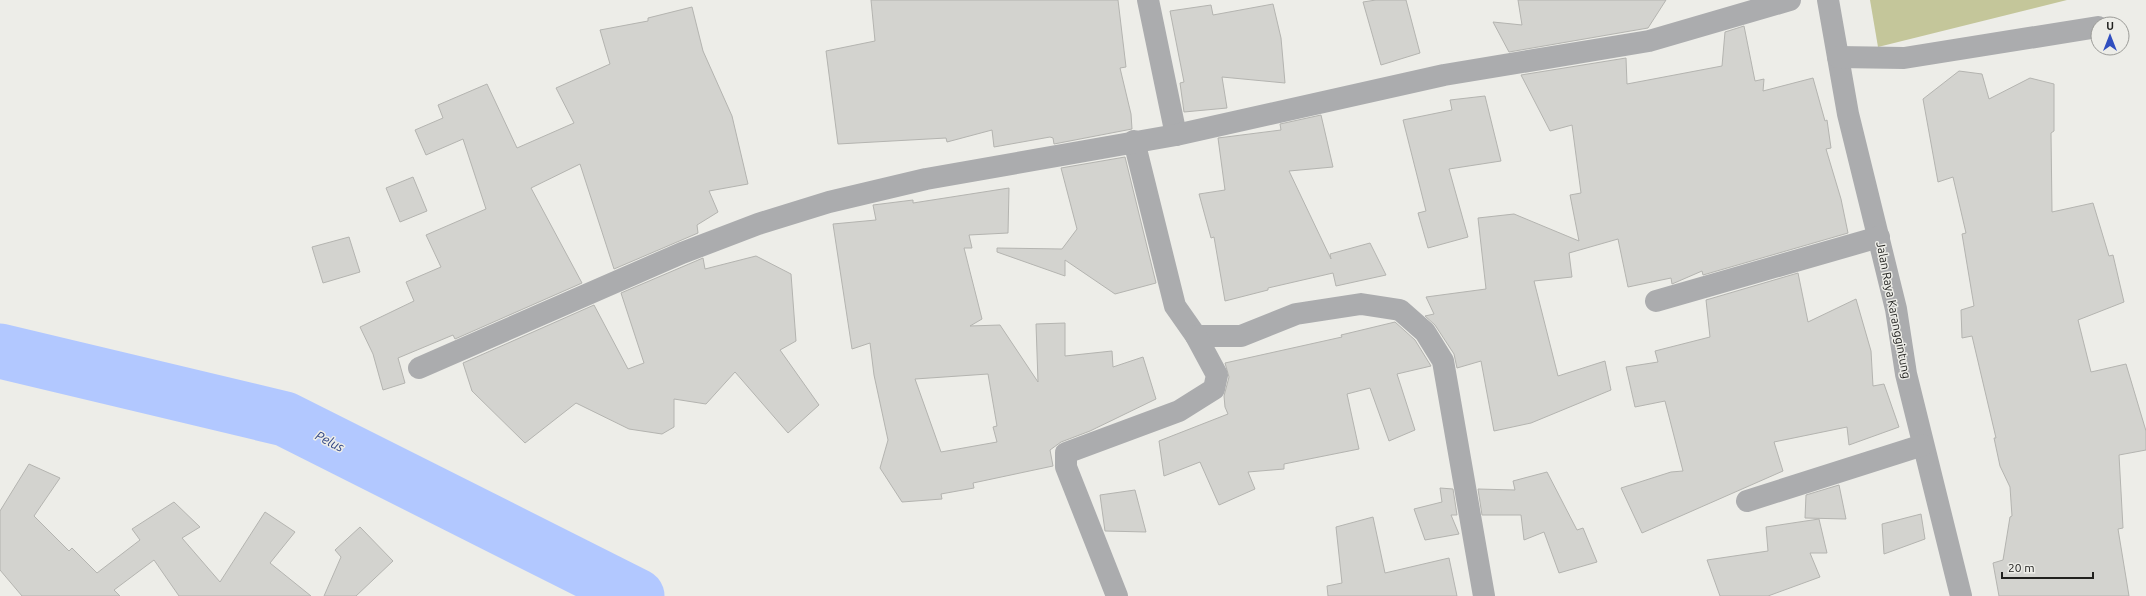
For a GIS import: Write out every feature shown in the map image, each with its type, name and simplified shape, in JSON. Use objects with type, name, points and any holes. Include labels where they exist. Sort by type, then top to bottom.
[{"type":"street","points":[[1148,0],[1176,134]]},
{"type":"street","points":[[419,368],[682,253],[758,224],[829,202],[926,179],[1176,134],[1444,75],[1649,40],[1790,0]]},
{"type":"street","name":"Jalan Raya Karanggintung","points":[[1828,0],[1848,114],[1896,310],[1906,374],[1961,596]]},
{"type":"street","points":[[1838,57],[1904,58],[2090,28]]},
{"type":"street","points":[[1117,596],[1066,467],[1066,453],[1179,410],[1214,389],[1217,375],[1196,336],[1175,306],[1134,141]]},
{"type":"street","points":[[1656,301],[1879,237]]},
{"type":"street","points":[[1196,336],[1241,336],[1296,314],[1361,304],[1400,310],[1426,332],[1443,361],[1484,596]]},
{"type":"street","points":[[1747,502],[1923,445]]},
{"type":"green space","points":[[1870,0],[2067,0],[1878,47]]},
{"type":"building","points":[[871,0],[1118,0],[1126,67],[1120,68],[1131,114],[1132,129],[1054,144],[1053,138],[1050,137],[994,147],[992,130],[947,142],[946,138],[838,144],[826,51],[875,41]]},
{"type":"building","points":[[1376,0],[1406,0],[1420,53],[1381,65],[1363,2]]},
{"type":"building","points":[[1518,0],[1666,0],[1648,28],[1509,52],[1493,22],[1522,25]]},
{"type":"building","points":[[1273,4],[1281,38],[1285,83],[1222,77],[1227,108],[1184,112],[1180,83],[1184,82],[1170,11],[1211,5],[1213,15]]},
{"type":"building","points":[[692,7],[703,51],[732,116],[748,184],[709,191],[718,212],[697,225],[698,233],[614,269],[580,164],[531,188],[582,283],[455,339],[453,335],[398,358],[405,383],[383,390],[373,354],[360,327],[414,301],[406,282],[441,267],[426,235],[486,209],[463,139],[426,155],[415,130],[443,118],[438,105],[487,84],[517,148],[574,123],[556,88],[610,64],[600,30],[648,21],[648,18]]},
{"type":"building","points":[[1744,26],[1755,81],[1764,79],[1763,91],[1813,78],[1825,121],[1827,120],[1831,148],[1826,149],[1841,199],[1848,233],[1703,275],[1702,271],[1672,284],[1671,278],[1628,287],[1618,239],[1569,253],[1572,277],[1534,281],[1558,376],[1605,361],[1611,390],[1531,423],[1494,431],[1481,361],[1457,368],[1454,354],[1435,325],[1425,316],[1434,314],[1426,297],[1486,289],[1478,218],[1514,214],[1579,241],[1570,195],[1581,193],[1572,125],[1550,131],[1521,75],[1626,58],[1627,84],[1722,66],[1725,32]]},
{"type":"building","points":[[1959,71],[1982,74],[1989,99],[2030,78],[2054,84],[2054,131],[2051,133],[2052,212],[2093,203],[2109,256],[2113,255],[2124,302],[2078,320],[2091,372],[2126,364],[2146,431],[2146,450],[2119,455],[2123,528],[2118,529],[2129,596],[1999,596],[1993,563],[2003,560],[2010,517],[2012,516],[2010,487],[2000,466],[1994,438],[1996,438],[1972,336],[1962,338],[1961,310],[1974,306],[1962,234],[1966,233],[1953,177],[1938,182],[1923,99]]},
{"type":"building","points":[[1485,96],[1501,161],[1449,169],[1468,237],[1428,248],[1418,213],[1426,211],[1403,120],[1452,110],[1450,100]]},
{"type":"building","points":[[1321,115],[1333,167],[1289,171],[1331,259],[1330,254],[1370,243],[1386,275],[1336,286],[1333,273],[1268,288],[1268,290],[1225,301],[1214,237],[1211,238],[1199,194],[1225,190],[1218,138],[1281,130],[1280,124]]},
{"type":"building","points":[[1125,157],[1156,283],[1115,294],[1065,260],[1065,276],[997,252],[997,248],[1062,249],[1077,229],[1061,168]]},
{"type":"building","points":[[413,177],[427,211],[400,222],[386,188]]},
{"type":"building","points":[[1009,188],[1008,233],[969,235],[972,248],[964,248],[982,319],[970,326],[1000,325],[1038,382],[1036,324],[1065,323],[1065,356],[1112,351],[1113,367],[1143,357],[1156,399],[1090,431],[1061,442],[1050,450],[1053,466],[973,483],[974,488],[941,494],[942,499],[902,502],[880,468],[888,440],[874,375],[870,343],[852,349],[833,224],[876,220],[873,205],[913,200],[913,203]],"holes":[[[988,374],[997,426],[993,427],[997,442],[941,452],[915,379]]]},
{"type":"building","points":[[349,237],[360,272],[323,283],[312,247]]},
{"type":"building","points":[[756,256],[791,274],[796,341],[780,350],[819,405],[788,433],[735,372],[706,404],[674,399],[674,427],[662,434],[629,429],[576,403],[525,443],[472,391],[463,363],[594,305],[628,369],[644,363],[621,293],[703,258],[705,269]]},
{"type":"building","points":[[1798,273],[1808,322],[1856,299],[1871,351],[1873,386],[1884,384],[1899,427],[1849,445],[1847,427],[1774,442],[1783,471],[1642,533],[1621,488],[1671,472],[1683,471],[1665,401],[1635,407],[1626,367],[1658,362],[1655,351],[1710,337],[1706,300]]},
{"type":"building","points":[[1395,322],[1415,340],[1431,366],[1397,374],[1415,430],[1389,441],[1370,388],[1347,394],[1359,449],[1284,464],[1284,469],[1248,472],[1255,489],[1219,505],[1200,462],[1164,476],[1159,441],[1228,414],[1225,407],[1224,396],[1229,377],[1225,363],[1342,337],[1341,335]]},
{"type":"building","points":[[29,464],[60,478],[34,516],[69,551],[72,548],[97,573],[140,540],[132,529],[174,502],[200,527],[182,538],[220,582],[265,512],[295,532],[270,563],[311,596],[179,596],[154,560],[114,590],[120,596],[22,596],[0,570],[0,511]]},
{"type":"building","points":[[1547,472],[1577,530],[1583,528],[1597,562],[1559,573],[1544,532],[1524,540],[1521,515],[1482,515],[1478,489],[1515,490],[1513,481]]},
{"type":"building","points":[[1839,485],[1846,519],[1805,518],[1806,495]]},
{"type":"building","points":[[1440,488],[1453,489],[1457,515],[1451,515],[1459,534],[1425,540],[1414,509],[1442,502]]},
{"type":"building","points":[[1135,490],[1146,532],[1105,531],[1100,495]]},
{"type":"building","points":[[1921,514],[1925,539],[1884,554],[1882,524]]},
{"type":"building","points":[[1373,517],[1385,573],[1449,558],[1457,596],[1328,596],[1327,586],[1342,583],[1336,527]]},
{"type":"building","points":[[1819,519],[1827,553],[1810,553],[1820,577],[1768,596],[1720,596],[1707,560],[1768,551],[1766,527]]},
{"type":"building","points":[[360,527],[393,561],[356,596],[324,596],[341,557],[335,550]]},
{"type":"waterway","name":"Pelus","points":[[0,351],[285,419],[637,596]]}]
